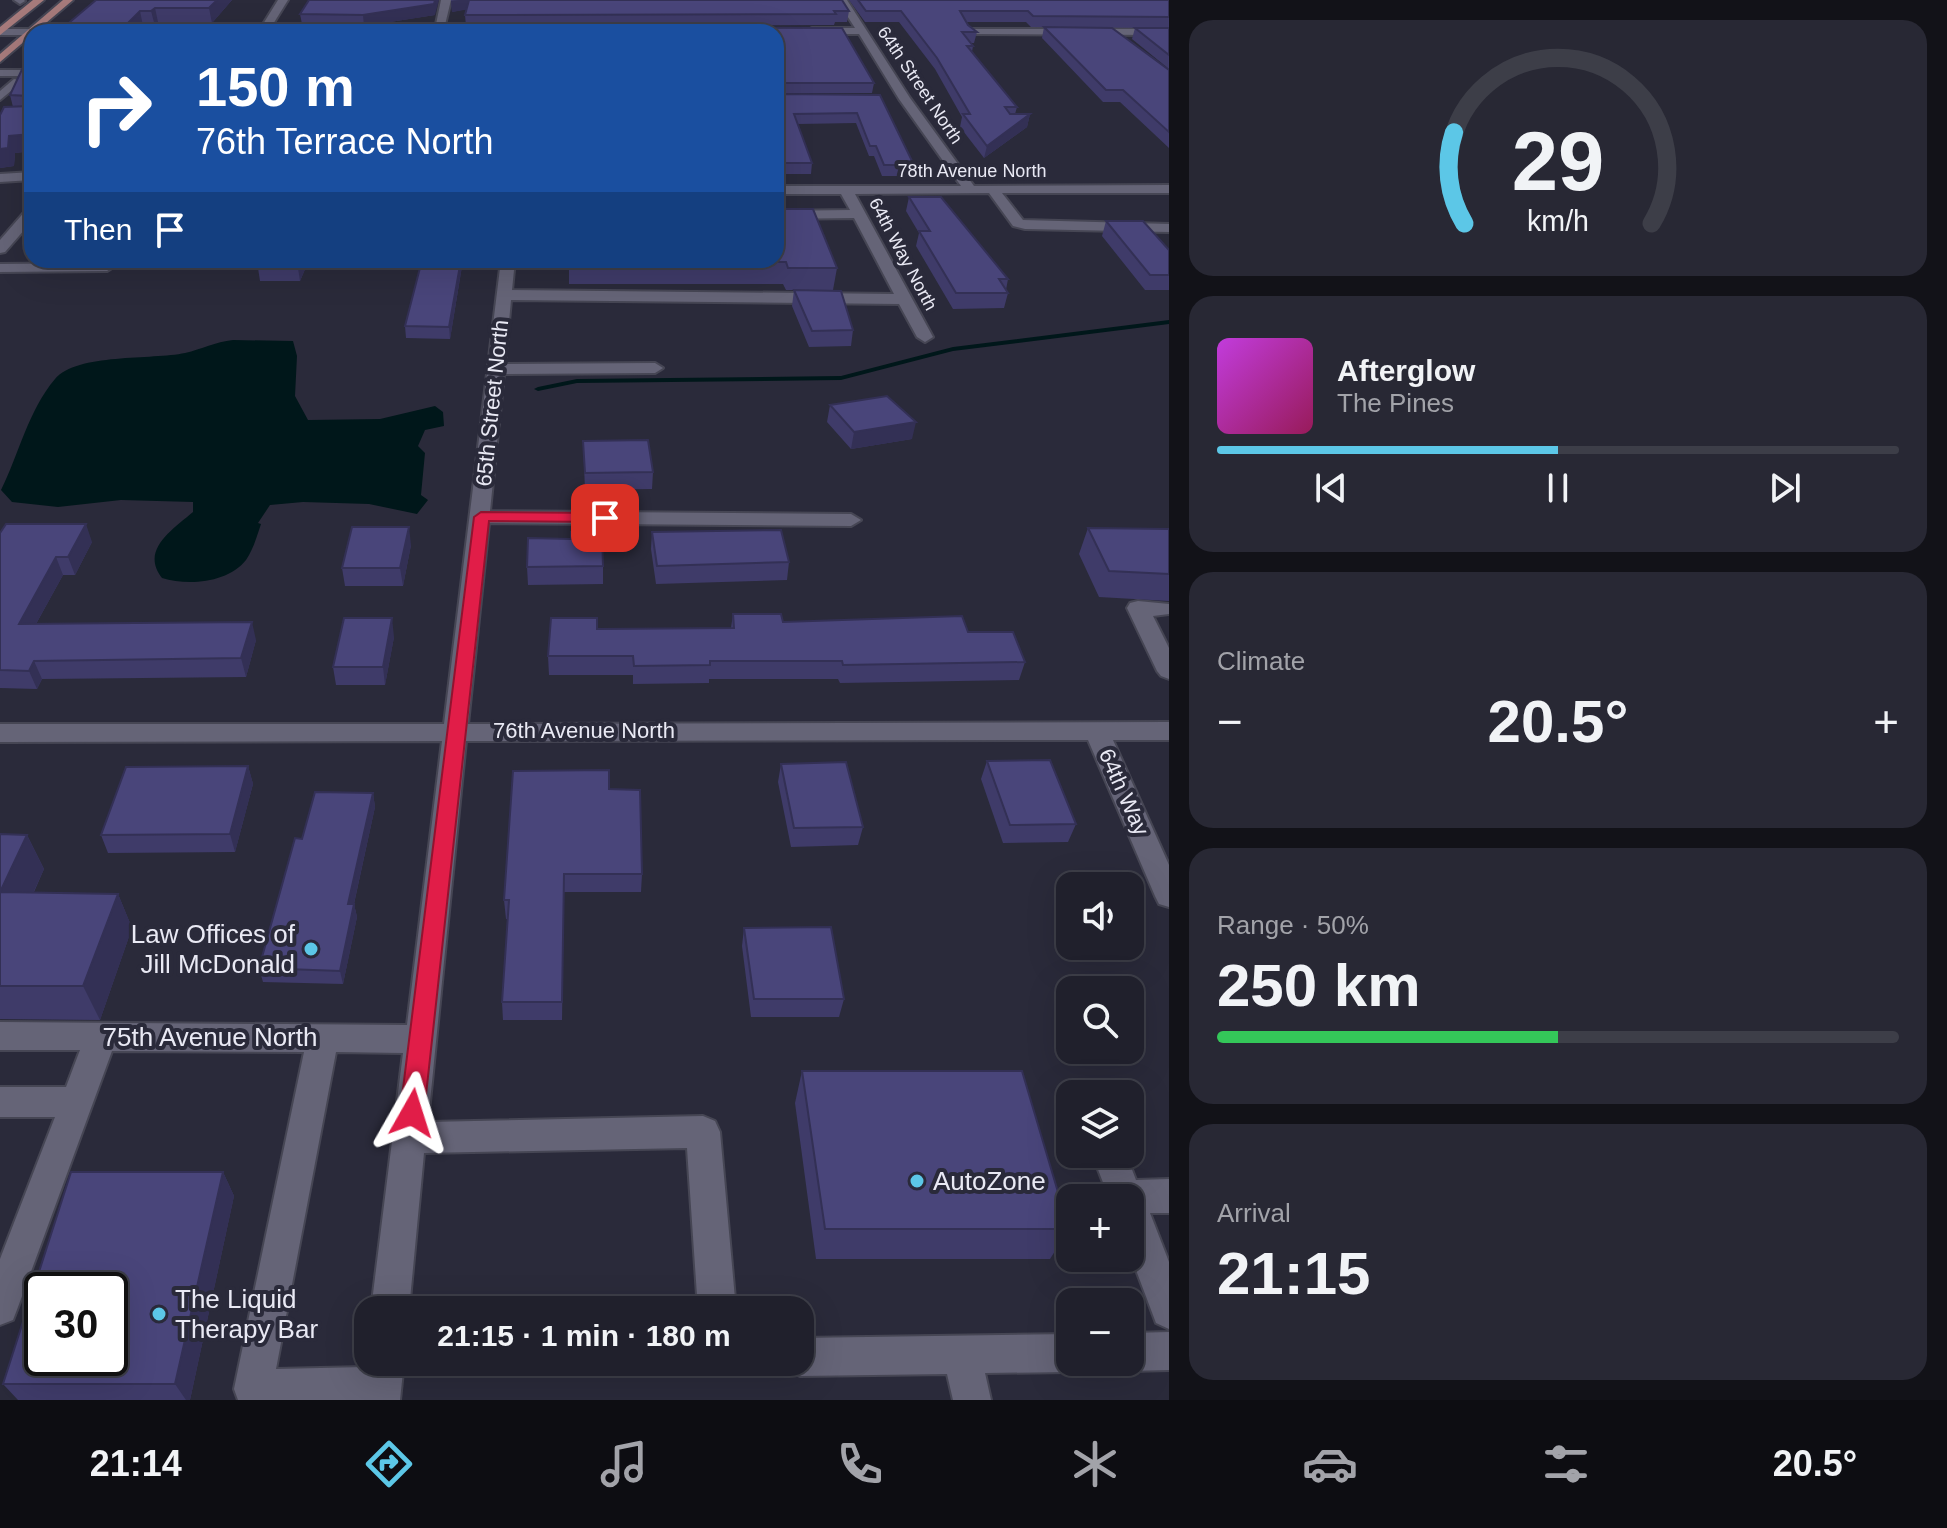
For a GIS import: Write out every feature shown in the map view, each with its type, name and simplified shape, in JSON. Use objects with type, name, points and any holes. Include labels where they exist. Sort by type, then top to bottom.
[{"type":"main road","points":[[0,32],[39,0]]},
{"type":"main road","points":[[41,24],[68,0]]},
{"type":"main road","points":[[0,59],[24,39]]},
{"type":"street","points":[[268,24],[283,0]]},
{"type":"street","points":[[441,24],[446,0]]},
{"type":"street","name":"64th Street North","points":[[842,0],[905,99],[970,189]]},
{"type":"street","points":[[800,31],[861,31]]},
{"type":"street","points":[[0,32],[24,32]]},
{"type":"street","points":[[971,32],[1166,33]]},
{"type":"street","points":[[1112,32],[1124,41]]},
{"type":"street","points":[[0,73],[24,73]]},
{"type":"street","points":[[0,97],[18,81]]},
{"type":"street","points":[[891,99],[905,99]]},
{"type":"street","points":[[0,178],[24,176]]},
{"type":"street","points":[[992,189],[1018,223],[1025,225],[1061,228],[1169,225]]},
{"type":"street","points":[[1137,189],[1148,200]]},
{"type":"street","name":"78th Avenue North","points":[[784,190],[1169,189]]},
{"type":"street","name":"64th Way North","points":[[846,190],[925,337]]},
{"type":"street","points":[[0,192],[21,192]]},
{"type":"street","points":[[1158,211],[1169,225]]},
{"type":"street","points":[[784,215],[859,214]]},
{"type":"street","points":[[3,241],[24,220]]},
{"type":"street","points":[[0,268],[24,268]]},
{"type":"street","name":"65th Street North","points":[[392,1296],[507,268]]},
{"type":"street","points":[[503,295],[905,299]]},
{"type":"street","points":[[494,369],[655,368]]},
{"type":"street","points":[[481,517],[851,520]]},
{"type":"street","points":[[1161,609],[1138,608],[1169,671]]},
{"type":"street","name":"76th Avenue North","points":[[0,733],[1169,731]]},
{"type":"street","name":"64th Way","points":[[1097,732],[1169,896]]},
{"type":"street","name":"75th Avenue North","points":[[0,1036],[420,1039]]},
{"type":"street","points":[[0,1307],[101,1037]]},
{"type":"street","points":[[323,1037],[253,1389],[382,1383]]},
{"type":"street","points":[[0,1102],[77,1102]]},
{"type":"street","points":[[409,1138],[703,1132],[716,1296]]},
{"type":"street","points":[[1144,1199],[1169,1196]]},
{"type":"street","points":[[1144,1245],[1169,1310]]},
{"type":"street","points":[[1144,1352],[1169,1351]]},
{"type":"street","points":[[814,1357],[1056,1353]]},
{"type":"street","points":[[961,1354],[972,1400]]},
{"type":"shaded area","points":[[233,340],[293,341],[297,356],[295,396],[308,420],[380,419],[435,406],[443,412],[444,426],[425,430],[418,446],[425,453],[421,495],[428,500],[417,514],[369,504],[303,502],[270,505],[258,523],[261,524],[251,552],[238,568],[207,581],[184,582],[162,578],[155,558],[161,541],[193,512],[193,502],[121,500],[58,507],[12,502],[1,490],[38,405],[55,379],[66,371],[97,361],[185,353]]},
{"type":"building","points":[[96,0],[217,0],[209,8],[140,11],[127,24],[68,24]]},
{"type":"building","points":[[309,0],[435,0],[434,4],[363,15],[300,14]]},
{"type":"building","points":[[469,0],[842,0],[849,11],[834,11],[836,14],[465,15]]},
{"type":"building","points":[[858,0],[1169,0],[1169,17],[1033,16],[1028,11],[960,11],[968,25],[977,32],[962,32],[973,46],[967,46],[1017,107],[1005,107],[1010,114],[1030,114],[987,146],[963,114],[970,114],[937,58],[901,11],[866,11]]},
{"type":"building","points":[[1044,27],[1112,28],[1169,70],[1169,132],[1123,90],[1106,90]]},
{"type":"building","points":[[784,28],[842,28],[874,83],[784,83]]},
{"type":"building","points":[[1135,28],[1169,28],[1169,55]]},
{"type":"building","points":[[24,65],[24,96],[10,95]]},
{"type":"building","points":[[784,94],[880,95],[914,165],[884,165],[876,146],[870,146],[857,113],[794,114],[812,163],[784,163]]},
{"type":"building","points":[[24,106],[24,135],[9,136],[8,148],[0,149],[0,115],[4,107]]},
{"type":"building","points":[[909,197],[941,197],[1008,279],[999,279],[1008,293],[956,293],[919,231],[930,231]]},
{"type":"building","points":[[784,209],[813,209],[837,268],[788,268]]},
{"type":"building","points":[[1106,221],[1143,221],[1169,250],[1169,275],[1150,275]]},
{"type":"building","points":[[420,268],[460,268],[449,327],[405,326]]},
{"type":"building","points":[[794,290],[841,291],[853,330],[812,331]]},
{"type":"building","points":[[887,396],[916,422],[854,432],[830,405]]},
{"type":"building","points":[[648,440],[653,472],[585,473],[583,441]]},
{"type":"building","points":[[6,524],[86,524],[68,557],[56,557],[19,624],[252,622],[241,658],[34,661],[29,671],[0,670],[0,533]]},
{"type":"building","points":[[352,527],[409,527],[400,568],[342,568]]},
{"type":"building","points":[[1088,528],[1169,529],[1169,574],[1109,571]]},
{"type":"building","points":[[781,530],[789,562],[657,566],[652,532]]},
{"type":"building","points":[[571,532],[602,532],[603,566],[527,567],[528,538],[571,539]]},
{"type":"building","points":[[733,614],[781,614],[783,622],[962,616],[968,632],[1013,632],[1025,662],[843,665],[842,661],[710,661],[710,665],[634,666],[633,656],[548,656],[551,618],[597,618],[597,629],[734,628]]},
{"type":"building","points":[[344,618],[392,618],[383,667],[333,667]]},
{"type":"building","points":[[1050,760],[1076,824],[1010,825],[987,761]]},
{"type":"building","points":[[846,762],[863,827],[794,828],[781,764]]},
{"type":"building","points":[[248,766],[230,834],[101,835],[126,767]]},
{"type":"building","points":[[609,770],[609,789],[640,790],[642,874],[564,874],[562,1002],[502,1002],[509,900],[504,900],[513,771]]},
{"type":"building","points":[[315,792],[373,793],[348,904],[354,904],[340,971],[259,968],[295,838],[302,839]]},
{"type":"building","points":[[0,834],[27,835],[0,892]]},
{"type":"building","points":[[0,892],[118,894],[83,986],[0,986]]},
{"type":"building","points":[[831,927],[844,999],[754,999],[744,928]]},
{"type":"building","name":"AutoZone","points":[[802,1071],[1022,1071],[1056,1185],[1056,1229],[825,1229]]},
{"type":"building","name":"The Liquid Therapy Bar","points":[[71,1172],[223,1172],[175,1384],[3,1384],[24,1319],[24,1376],[128,1376],[128,1272],[39,1272]]},
{"type":"waterway","points":[[538,389],[577,381],[841,378],[953,349],[1169,322]]},
{"type":"place","name":"Law Offices of Jill McDonald","points":[[311,949]]},
{"type":"place","name":"AutoZone","points":[[917,1181]]},
{"type":"place","name":"The Liquid Therapy Bar","points":[[159,1314]]},
{"type":"route","points":[[412,1113],[481,517],[605,518]]}]
